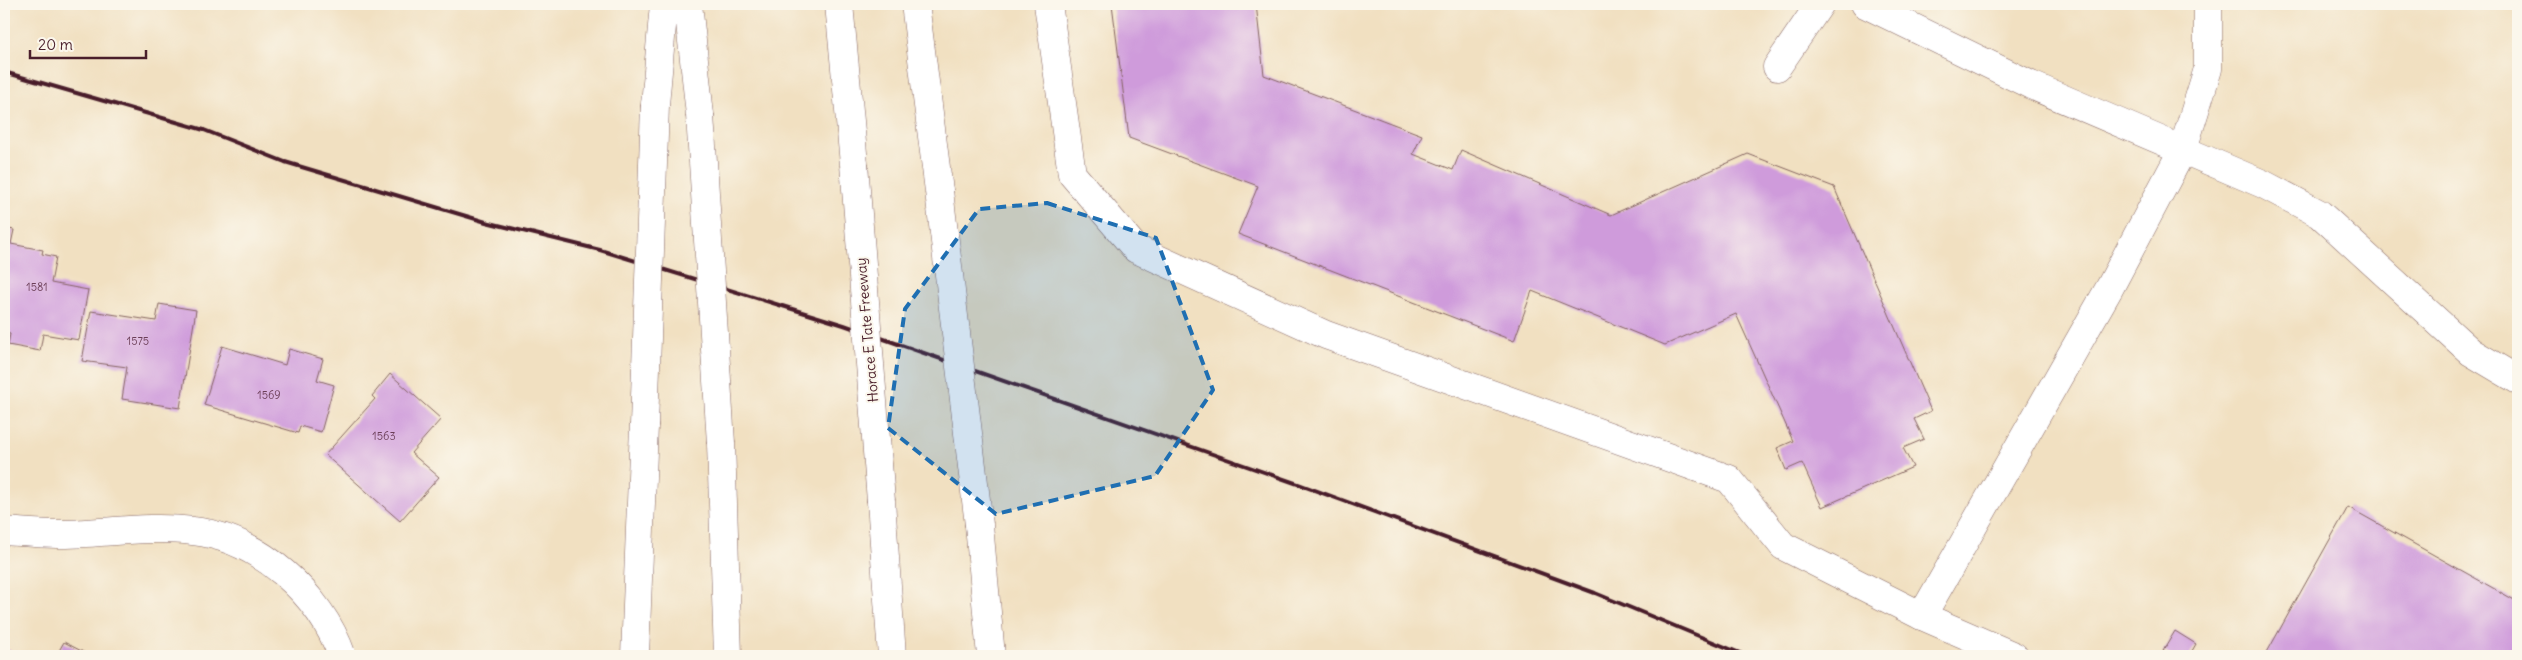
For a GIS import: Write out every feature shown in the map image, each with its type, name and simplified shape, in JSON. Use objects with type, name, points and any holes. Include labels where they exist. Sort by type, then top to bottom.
[{"type":"main road","points":[[635,656],[655,104],[664,4]]},
{"type":"main road","points":[[688,4],[700,115],[721,443],[728,656]]},
{"type":"main road","name":"Horace E Tate Freeway","points":[[839,4],[854,164],[892,656]]},
{"type":"main road","points":[[915,4],[979,525],[991,656]]},
{"type":"main road","points":[[1048,4],[1072,174],[1136,249],[1326,335],[1729,479],[1783,546],[1922,616],[2014,656]]},
{"type":"main road","points":[[1777,66],[1820,4]]},
{"type":"main road","points":[[1865,4],[2031,86],[2263,184],[2320,214],[2471,352],[2518,380]]},
{"type":"main road","points":[[1922,616],[2110,287],[2182,149],[2208,69],[2208,4]]},
{"type":"main road","points":[[4,531],[56,534],[154,528],[195,531],[231,541],[269,561],[296,582],[320,610],[342,656]]},
{"type":"highlighted area","points":[[1047,203],[1156,238],[1213,390],[1155,476],[996,514],[888,428],[905,309],[979,209]]},
{"type":"building","points":[[1112,4],[1256,4],[1264,75],[1422,135],[1413,154],[1453,170],[1461,150],[1611,215],[1748,154],[1834,187],[1931,411],[1914,419],[1924,439],[1903,448],[1913,467],[1822,507],[1802,463],[1786,470],[1777,448],[1793,441],[1736,314],[1665,345],[1532,291],[1514,341],[1238,234],[1258,186],[1129,138]]},
{"type":"building","points":[[4,228],[14,230],[11,244],[43,250],[42,254],[56,257],[51,283],[88,290],[79,340],[43,334],[40,351],[8,345],[10,334],[4,332]]},
{"type":"building","points":[[159,304],[196,310],[180,408],[122,399],[127,367],[82,361],[91,311],[156,321]]},
{"type":"building","points":[[222,346],[285,365],[289,349],[323,359],[317,380],[334,385],[321,432],[300,426],[298,433],[204,405]]},
{"type":"building","points":[[390,374],[441,419],[411,453],[439,477],[400,521],[325,455],[375,399],[372,396]]},
{"type":"building","points":[[2348,507],[2518,602],[2518,656],[2265,656]]},
{"type":"building","points":[[2175,631],[2196,644],[2189,656],[2172,656],[2163,651]]},
{"type":"building","points":[[64,642],[91,656],[56,656]]},
{"type":"building","points":[[4,649],[20,653],[19,656],[4,656]]},
{"type":"railway","points":[[4,72],[204,130],[285,162],[486,222],[600,250],[844,325],[1298,484],[1595,593],[1747,656]]}]
